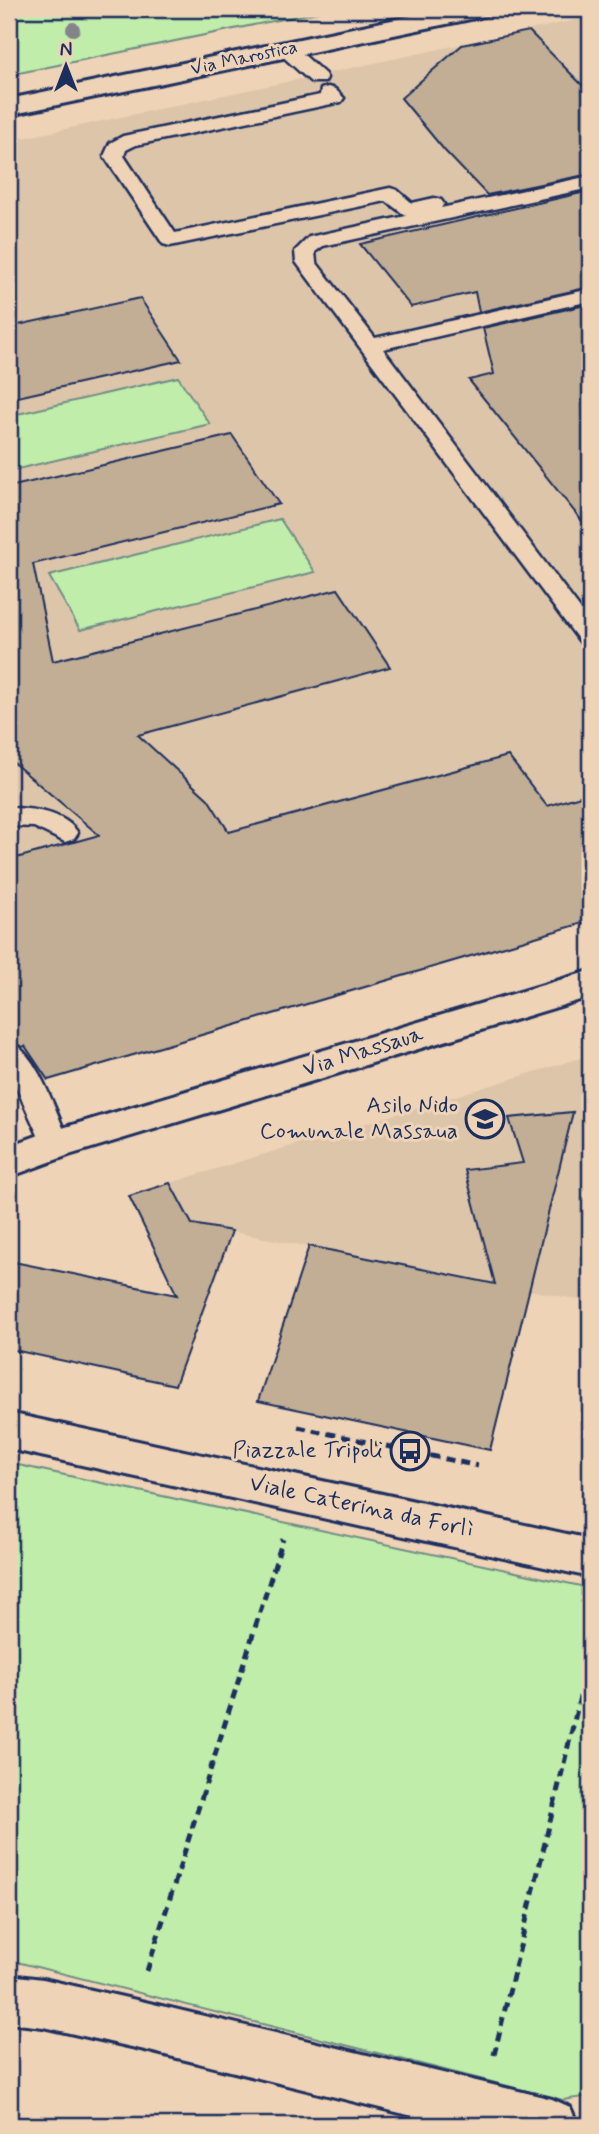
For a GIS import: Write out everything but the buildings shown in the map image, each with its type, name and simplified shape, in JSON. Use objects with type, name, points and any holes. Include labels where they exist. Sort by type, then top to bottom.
[{"type":"street","name":"Via Marostica","points":[[9,107],[480,9]]},
{"type":"street","name":"Via Massaua","points":[[56,1144],[590,984]]},
{"type":"street","points":[[9,1154],[56,1144]]},
{"type":"street","points":[[9,1162],[56,1144]]},
{"type":"street","name":"Viale Caterina da Forlì","points":[[9,1431],[590,1558]]},
{"type":"street","points":[[20,2010],[552,2125]]},
{"type":"lane","points":[[286,49],[334,99],[130,141],[117,147],[114,156],[170,240],[390,194],[408,210],[590,167]]},
{"type":"lane","points":[[590,182],[316,242],[305,251],[306,262],[590,638]]},
{"type":"lane","points":[[369,346],[590,295]]},
{"type":"lane","points":[[9,817],[27,816],[51,823],[65,833]]},
{"type":"lane","points":[[9,1052],[20,1065],[56,1144]]},
{"type":"path","points":[[298,1427],[478,1466]]},
{"type":"path","points":[[145,1978],[285,1532]]},
{"type":"path","points":[[492,2066],[590,1655]]},
{"type":"shaded area","points":[[590,17],[590,921],[9,1092],[9,141]]},
{"type":"shaded area","name":"Asilo Nido Comunale Massaua","points":[[590,1055],[590,1302],[192,1224],[170,1183]]},
{"type":"green space","points":[[9,9],[332,9],[9,75]]},
{"type":"green space","points":[[178,377],[210,424],[9,471],[9,416]]},
{"type":"green space","points":[[280,519],[315,572],[80,630],[49,576]]},
{"type":"green space","points":[[9,1463],[590,1588],[590,2096],[563,2100],[9,1960]]},
{"type":"place","name":"Asilo Nido Comunale Massaua","points":[[485,1119]]},
{"type":"place","name":"Piazzale Tripoli","points":[[410,1451]]}]
